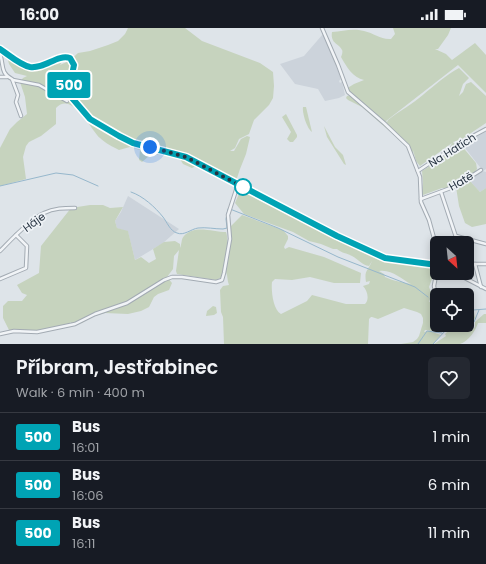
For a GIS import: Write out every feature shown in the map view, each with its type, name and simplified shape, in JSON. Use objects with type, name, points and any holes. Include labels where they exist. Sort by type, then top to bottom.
[{"type":"street","points":[[322,28],[348,92],[405,141],[410,149],[418,171],[421,199],[424,210],[430,220],[434,236]]},
{"type":"street","points":[[0,49],[24,65],[31,67],[41,66],[63,58],[70,58],[74,65],[69,85],[70,95],[86,115],[94,122],[133,143],[186,157],[337,236],[385,258],[430,264]]},
{"type":"street","points":[[0,54],[2,69],[8,77],[39,85],[67,101]]},
{"type":"street","points":[[0,77],[8,77]]},
{"type":"street","points":[[12,79],[18,95],[16,102],[21,116]]},
{"type":"street","name":"Na Hatích","points":[[418,171],[486,129]]},
{"type":"street","name":"Hatě","points":[[421,199],[456,186],[481,170]]},
{"type":"street","points":[[0,334],[14,331],[37,332],[75,324],[95,314],[127,303],[164,280],[172,277],[182,276],[220,281],[223,278],[230,239],[228,211],[238,184]]},
{"type":"street","points":[[441,192],[455,236]]},
{"type":"street","name":"Háje","points":[[0,251],[42,213],[57,208],[75,208]]},
{"type":"street","points":[[0,279],[26,268],[27,246],[16,235]]},
{"type":"street","points":[[474,241],[486,244]]},
{"type":"street","points":[[481,287],[475,264],[486,264]]},
{"type":"street","points":[[468,280],[486,289]]},
{"type":"shaded area","points":[[323,34],[336,64],[341,79],[339,81],[340,83],[342,82],[345,95],[325,101],[318,89],[295,84],[280,64],[304,56]]},
{"type":"shaded area","points":[[486,131],[486,169],[483,171],[462,144]]},
{"type":"shaded area","points":[[483,171],[486,172],[486,188],[480,192],[469,180]]},
{"type":"shaded area","points":[[128,196],[179,229],[163,243],[135,260],[128,232],[117,228],[115,221]]},
{"type":"green space","points":[[128,28],[185,28],[202,41],[260,63],[273,72],[273,98],[269,105],[254,120],[249,134],[239,139],[235,148],[230,151],[234,151],[241,139],[247,136],[250,137],[246,154],[236,181],[202,163],[192,168],[183,164],[180,159],[172,156],[161,154],[149,156],[142,162],[139,160],[140,150],[130,147],[119,150],[109,145],[96,134],[75,107],[68,104],[62,104],[56,108],[56,124],[41,136],[29,142],[26,146],[23,157],[26,179],[0,186],[0,148],[10,129],[27,114],[25,97],[20,82],[27,76],[15,73],[9,64],[7,56],[27,69],[41,69],[63,60],[60,65],[69,61],[78,53],[90,51],[118,41],[125,34]]},
{"type":"green space","points":[[393,28],[451,28],[438,49],[435,49],[446,54],[452,60],[475,43],[486,55],[486,93],[458,65],[386,121],[387,122],[445,77],[459,68],[469,78],[463,84],[459,96],[463,92],[466,84],[471,82],[486,96],[486,123],[462,139],[453,142],[457,147],[461,145],[476,163],[477,169],[461,181],[447,188],[442,188],[423,195],[422,171],[442,158],[437,156],[449,149],[452,143],[420,166],[416,161],[413,150],[413,163],[406,145],[362,107],[346,98],[350,95],[346,89],[364,80],[356,77],[348,68],[341,57],[341,48],[332,39],[332,32],[360,30],[391,39],[395,34]]},
{"type":"green space","points":[[303,107],[306,107],[312,132],[308,128],[305,121]]},
{"type":"green space","points":[[286,114],[297,135],[293,142],[290,142],[287,139],[291,132],[282,117]]},
{"type":"green space","points":[[324,126],[335,147],[343,155],[346,165],[327,137]]},
{"type":"green space","points":[[469,180],[480,192],[486,188],[486,224],[472,227],[465,223],[459,206],[456,187]]},
{"type":"green space","points":[[241,189],[255,194],[288,213],[373,255],[378,255],[378,258],[380,257],[398,262],[430,265],[430,280],[432,280],[429,287],[430,331],[425,330],[424,332],[429,331],[441,335],[433,344],[401,344],[413,342],[417,339],[423,323],[421,314],[404,308],[378,319],[371,317],[369,319],[368,344],[224,344],[220,290],[223,286],[229,285],[226,272],[231,241],[231,226],[242,215],[283,230],[288,236],[284,247],[285,249],[289,247],[324,257],[361,273],[360,283],[334,283],[310,277],[292,280],[275,279],[272,282],[272,290],[273,300],[278,312],[281,314],[307,301],[312,295],[346,304],[365,304],[367,302],[366,290],[363,286],[369,284],[370,281],[366,282],[366,275],[372,261],[369,266],[337,249],[309,241],[293,232],[244,214],[235,203]],"holes":[[[379,271],[388,271],[396,275],[411,284],[385,277],[384,274]]]},
{"type":"green space","points":[[90,205],[103,205],[110,208],[123,207],[115,221],[117,228],[128,231],[135,260],[141,257],[149,263],[156,259],[153,249],[164,242],[175,241],[180,244],[180,248],[183,237],[188,232],[198,229],[226,232],[226,261],[222,277],[216,280],[177,274],[176,271],[179,250],[174,256],[173,269],[167,277],[172,283],[169,290],[154,297],[149,307],[141,311],[128,314],[105,313],[91,317],[82,323],[71,324],[71,322],[69,324],[38,331],[9,330],[3,318],[3,306],[8,301],[22,301],[27,295],[22,293],[17,285],[39,273],[41,246],[71,208]]},
{"type":"green space","points":[[213,306],[216,307],[217,313],[206,316],[207,311]]},
{"type":"green space","points":[[486,314],[486,323],[478,323],[474,330],[475,322]]},
{"type":"green space","points":[[447,332],[473,332],[466,341],[460,344],[434,344],[446,336],[445,334]]},
{"type":"waterway","points":[[0,186],[56,173],[73,175],[98,186]]},
{"type":"waterway","points":[[131,192],[148,202],[160,213],[172,230],[180,234],[198,228],[227,228],[226,219],[228,209]]},
{"type":"waterway","points":[[230,209],[278,228],[338,257],[415,287],[428,297]]},
{"type":"waterway","points":[[474,310],[486,309]]},
{"type":"waterway","points":[[474,322],[479,310]]},
{"type":"waterway","points":[[418,344],[427,331],[442,333]]},
{"type":"waterway","points":[[433,344],[444,332]]},
{"type":"bus line","name":"500","points":[[0,49],[24,65],[34,68],[65,57],[70,58],[74,65],[70,80],[70,95],[80,109],[90,119],[119,136],[133,143],[173,152],[186,157],[337,236],[385,258],[430,264]]},
{"type":"route","points":[[150,147],[173,152],[186,157],[243,187]]}]
